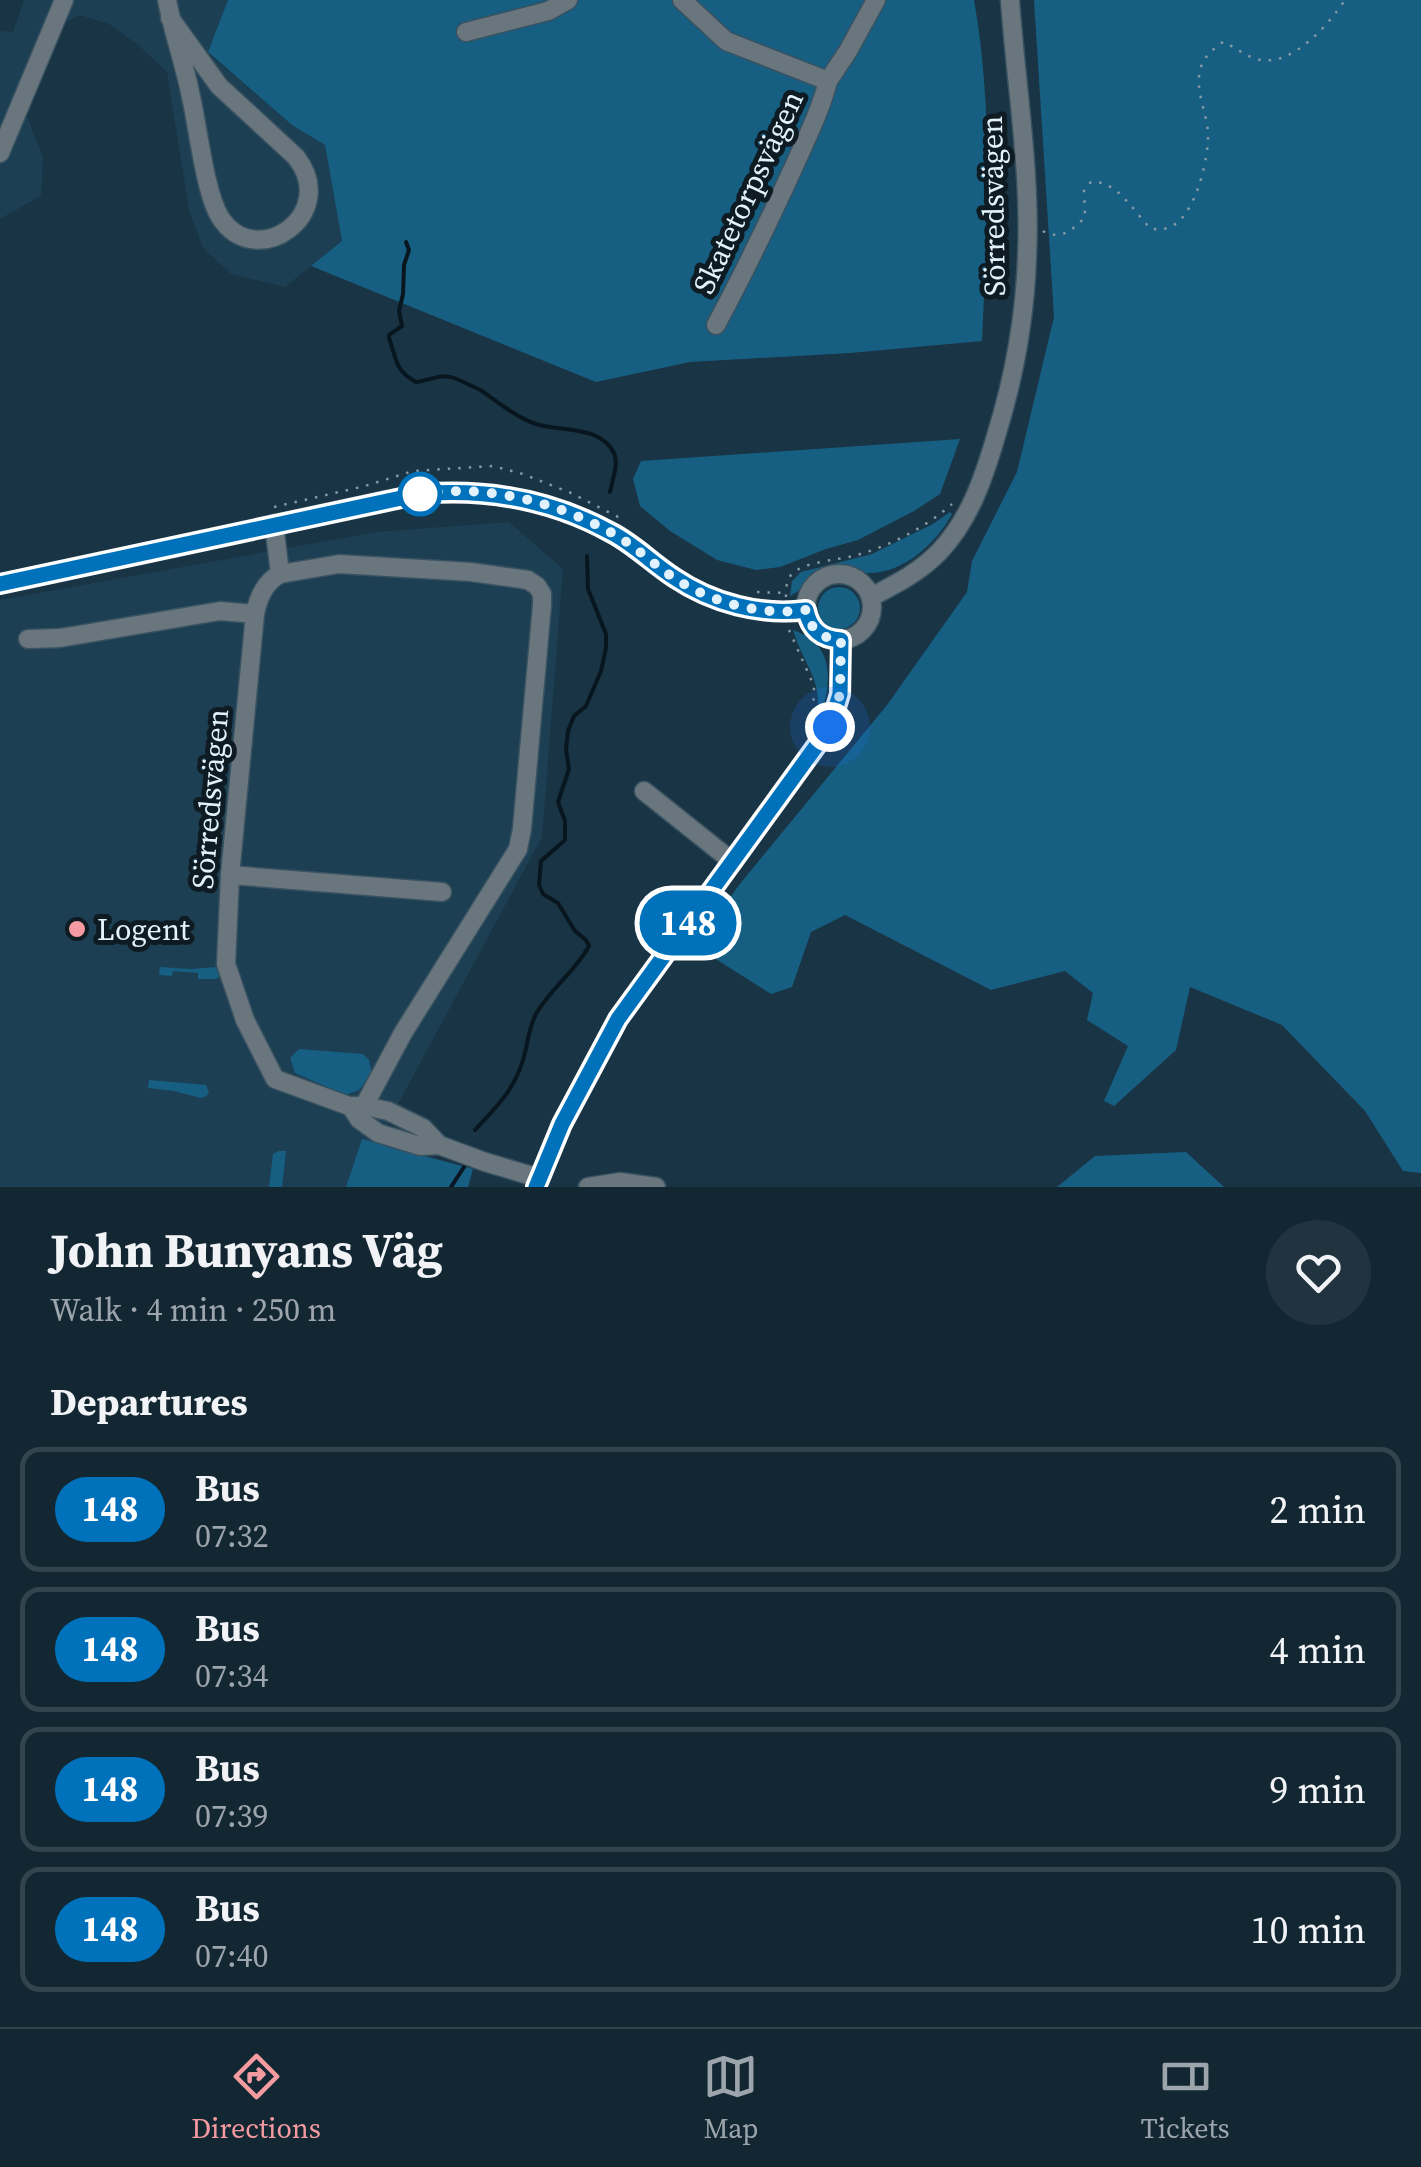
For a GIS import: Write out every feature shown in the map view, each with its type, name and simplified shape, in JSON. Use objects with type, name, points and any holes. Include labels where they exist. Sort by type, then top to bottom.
[{"type":"street","points":[[0,154],[5,124],[64,0]]},
{"type":"street","points":[[466,32],[548,11],[568,0]]},
{"type":"street","name":"Skatetorpsvägen","points":[[682,0],[726,41],[828,81]]},
{"type":"street","name":"Skatetorpsvägen","points":[[716,325],[788,181],[823,102],[828,81],[876,0]]},
{"type":"street","name":"Sörredsvägen","points":[[871,597],[904,580],[939,552],[964,520],[990,460],[1012,378],[1024,298],[1027,218],[1010,0]]},
{"type":"street","points":[[169,9],[219,86],[304,168],[308,200],[302,216],[288,232],[268,239],[246,237],[231,230],[218,214],[169,9]]},
{"type":"street","points":[[0,584],[446,491],[501,494],[566,512],[615,534],[673,577],[708,596],[750,608],[796,612],[826,638],[856,636],[867,626],[872,612],[871,597],[856,578],[832,575],[812,588],[796,612]]},
{"type":"street","points":[[274,524],[280,570],[339,564],[471,572],[528,580],[542,594],[518,849],[357,1110]]},
{"type":"street","name":"Sörredsvägen","points":[[280,570],[268,583],[255,614],[230,875],[226,964],[245,1020],[275,1079],[357,1110],[388,1111],[422,1128],[438,1145],[541,1184],[577,1094],[618,1019],[818,746],[834,718],[840,694],[841,640]]},
{"type":"street","points":[[28,638],[60,638],[220,611],[255,614]]},
{"type":"street","points":[[644,791],[733,862]]},
{"type":"street","points":[[230,875],[442,892]]},
{"type":"street","points":[[588,1187],[620,1182],[656,1187]]},
{"type":"path","points":[[1027,218],[1048,234],[1064,235],[1084,217],[1084,190],[1091,182],[1103,181],[1152,229],[1168,228],[1178,222],[1197,195],[1204,170],[1208,133],[1200,71],[1210,51],[1224,42],[1260,60],[1275,60],[1321,32],[1345,0]]},
{"type":"path","points":[[260,510],[413,471],[493,466],[571,493],[632,526]]},
{"type":"path","points":[[810,729],[814,686],[792,640],[796,612],[786,593],[789,577],[810,566],[890,543],[940,514],[959,494]]},
{"type":"path","points":[[748,591],[786,593]]},
{"type":"shaded area","points":[[24,0],[228,0],[208,53],[292,125],[325,145],[342,241],[285,287],[231,274],[203,248],[189,210],[167,72],[109,24],[79,15],[62,24],[27,116],[43,158],[41,196],[0,219],[0,31],[13,32]]},
{"type":"shaded area","points":[[228,0],[974,0],[987,127],[982,341],[690,362],[596,382],[311,266],[342,241],[325,145],[292,125],[208,52]]},
{"type":"shaded area","points":[[1034,0],[1421,0],[1421,1173],[1403,1171],[1365,1111],[1282,1025],[1190,987],[1176,1050],[1114,1106],[1104,1101],[1128,1046],[1087,1020],[1093,993],[1065,971],[991,990],[845,915],[811,932],[792,987],[771,994],[695,946],[739,885],[887,705],[967,592],[972,561],[1017,472],[1054,317]]},
{"type":"shaded area","points":[[960,439],[940,494],[914,511],[858,540],[780,567],[756,570],[717,560],[670,531],[640,506],[633,479],[641,461]]},
{"type":"shaded area","points":[[950,512],[937,536],[905,563],[879,572],[828,569],[790,596],[792,581],[801,572],[872,554]]},
{"type":"shaded area","points":[[509,522],[563,569],[542,837],[376,1145],[362,1140],[346,1187],[0,1187],[0,600],[376,532]]},
{"type":"shaded area","points":[[839,587],[854,593],[860,608],[854,623],[839,629],[824,623],[818,608],[824,593]]},
{"type":"shaded area","points":[[793,630],[818,646],[828,669],[826,696],[817,724],[816,685]]},
{"type":"shaded area","points":[[160,967],[217,967],[219,977],[198,979],[198,973],[173,971],[172,976],[159,975]]},
{"type":"shaded area","points":[[299,1049],[363,1054],[369,1060],[372,1074],[359,1090],[346,1095],[295,1073],[290,1058]]},
{"type":"shaded area","points":[[149,1080],[206,1085],[209,1093],[201,1098],[148,1088]]},
{"type":"shaded area","points":[[362,1139],[473,1169],[468,1187],[346,1187]]},
{"type":"shaded area","points":[[286,1151],[282,1187],[269,1187],[273,1154]]},
{"type":"shaded area","points":[[1186,1152],[1224,1187],[1057,1187],[1095,1156]]},
{"type":"waterway","points":[[406,242],[409,250],[399,311],[402,326],[389,335],[404,373],[416,382],[454,378],[529,421],[599,438],[608,444],[615,457],[610,492]]},
{"type":"waterway","points":[[475,1130],[514,1081],[536,1014],[589,946],[558,903],[543,894],[539,885],[541,861],[565,840],[565,821],[558,802],[569,769],[568,731],[574,716],[586,706],[606,648],[606,634],[588,589],[587,556]]},
{"type":"waterway","points":[[451,1187],[464,1167]]},
{"type":"bus line","name":"148","points":[[0,584],[420,494],[501,494],[566,512],[615,534],[673,577],[708,596],[766,611],[806,610],[818,632],[826,638],[841,640],[840,694],[830,727],[618,1019],[562,1124],[536,1187]]},
{"type":"place","name":"Logent","points":[[77,929]]},
{"type":"route","points":[[420,494],[501,494],[537,502],[615,534],[673,577],[708,596],[766,611],[806,610],[818,632],[826,638],[841,640],[840,694],[830,727]]}]
